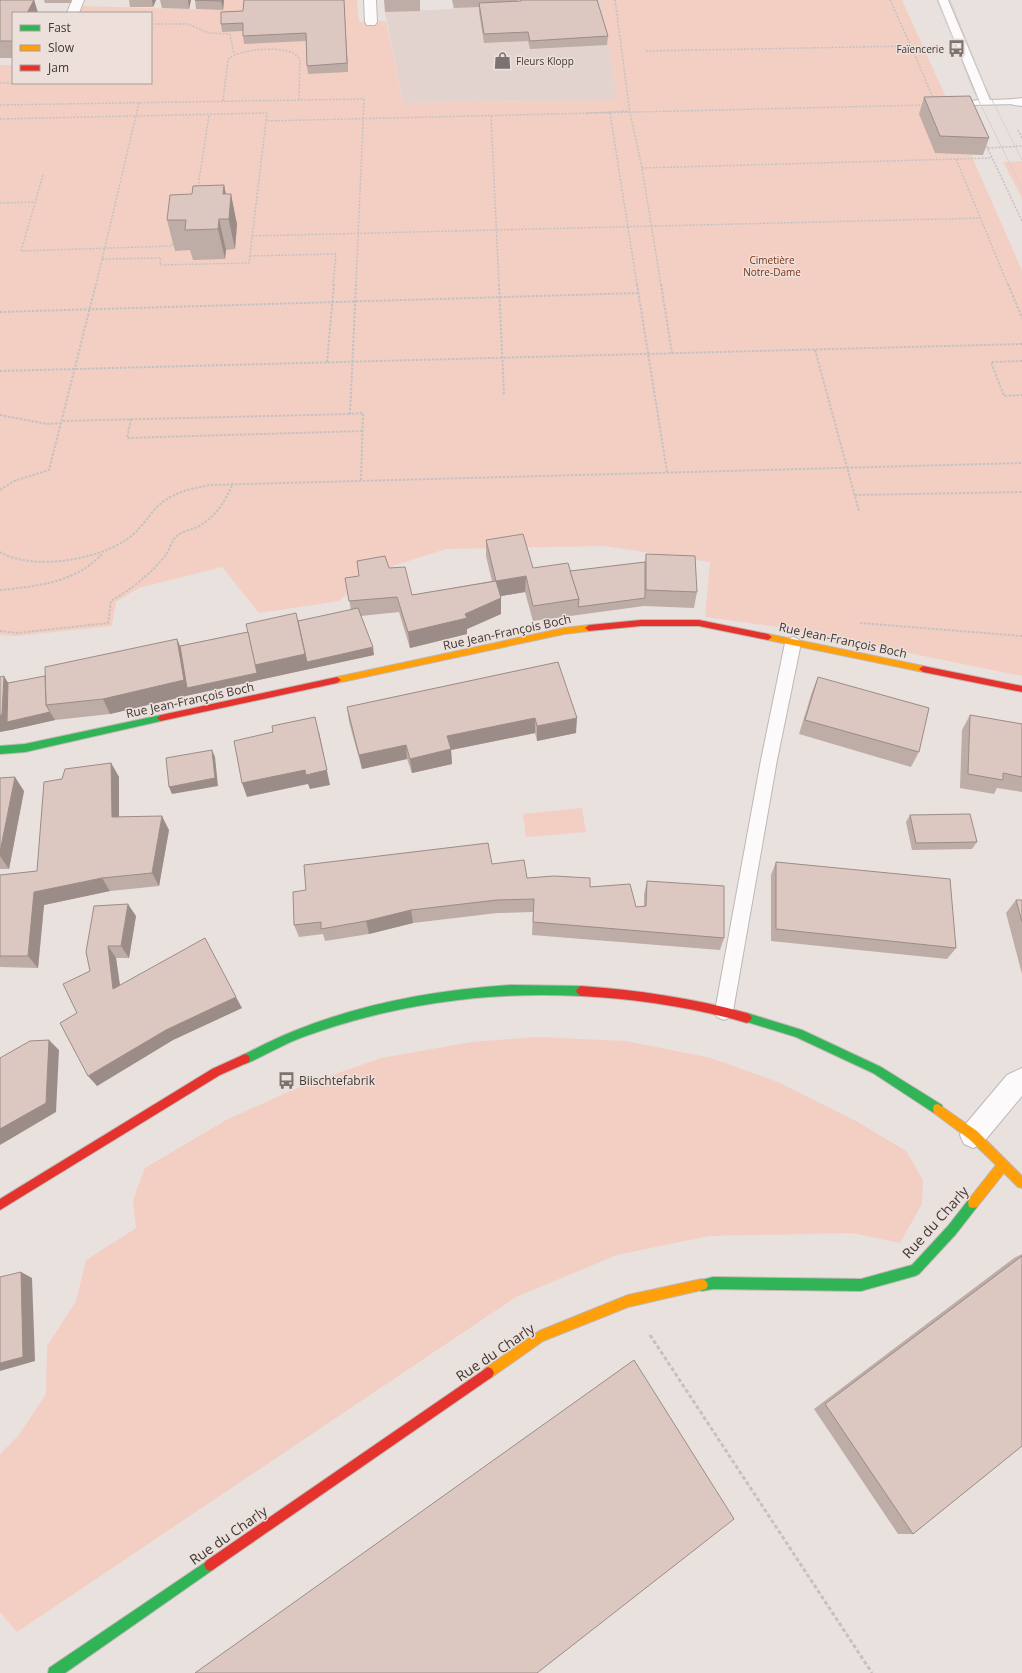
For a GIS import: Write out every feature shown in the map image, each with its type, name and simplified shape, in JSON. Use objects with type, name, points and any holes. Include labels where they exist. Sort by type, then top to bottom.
[{"type":"street","points":[[73,12],[78,0]]},
{"type":"street","points":[[370,0],[371,22]]},
{"type":"street","name":"Rue Jean-François Boch","points":[[0,750],[33,746],[564,631],[641,623],[699,623],[1022,689]]},
{"type":"street","points":[[0,1205],[22,1193],[216,1072],[302,1032],[369,1011],[458,993],[542,988],[632,994],[724,1010],[798,1034],[877,1070],[926,1100],[973,1135],[1022,1183]]},
{"type":"street","points":[[973,1135],[1016,1084],[1022,1080]]},
{"type":"street","name":"Rue du Charly","points":[[54,1673],[539,1337],[628,1301],[713,1283],[861,1285],[914,1270],[952,1230],[1004,1164]]},
{"type":"lane","points":[[943,0],[986,103]]},
{"type":"lane","points":[[967,104],[1020,102]]},
{"type":"lane","points":[[724,1010],[769,760],[794,642]]},
{"type":"path","points":[[615,0],[630,112],[642,168],[672,353]]},
{"type":"path","points":[[890,0],[935,104]]},
{"type":"path","points":[[152,24],[188,24],[210,33],[230,34],[234,54]]},
{"type":"path","points":[[646,51],[911,46]]},
{"type":"path","points":[[223,101],[228,59],[234,54],[246,51],[282,50],[293,53],[300,59],[299,100]]},
{"type":"path","points":[[0,83],[12,83]]},
{"type":"path","points":[[0,106],[364,99],[350,414]]},
{"type":"path","points":[[0,490],[14,481],[49,470],[76,369],[138,103]]},
{"type":"path","points":[[266,121],[967,104]]},
{"type":"path","points":[[583,114],[591,111],[630,112]]},
{"type":"path","points":[[0,119],[267,113],[249,262],[160,265],[161,258],[102,259]]},
{"type":"path","points":[[610,113],[667,472]]},
{"type":"path","points":[[198,192],[209,115]]},
{"type":"path","points":[[491,116],[504,395]]},
{"type":"path","points":[[1022,146],[988,148],[1022,221]]},
{"type":"path","points":[[642,168],[992,158]]},
{"type":"path","points":[[956,160],[1022,318]]},
{"type":"path","points":[[43,175],[21,251],[172,246],[173,239]]},
{"type":"path","points":[[0,203],[35,202]]},
{"type":"path","points":[[252,236],[981,218]]},
{"type":"path","points":[[250,256],[336,254],[327,362]]},
{"type":"path","points":[[0,312],[638,293]]},
{"type":"path","points":[[0,371],[1022,344]]},
{"type":"path","points":[[815,350],[859,511]]},
{"type":"path","points":[[1022,362],[991,362],[1004,396],[1022,395]]},
{"type":"path","points":[[0,415],[47,424],[131,419],[363,413],[361,480]]},
{"type":"path","points":[[131,419],[127,438],[363,431]]},
{"type":"path","points":[[0,590],[25,587],[54,580],[84,570],[104,553],[127,539],[144,523],[160,503],[186,489],[233,483],[1022,463]]},
{"type":"path","points":[[0,631],[17,633],[108,623],[111,601],[135,586],[153,570],[168,552],[176,536],[199,526],[216,514],[224,505],[233,483]]},
{"type":"path","points":[[855,495],[1022,492]]},
{"type":"path","points":[[0,552],[8,558],[38,562],[75,559],[104,553]]},
{"type":"path","points":[[858,622],[1022,636]]},
{"type":"path","points":[[628,1301],[872,1673]]},
{"type":"shaded area","name":"Fleurs Klopp","points":[[452,0],[601,0],[618,100],[403,103],[385,12],[453,9]]},
{"type":"green space","name":"Cimetière Notre-Dame","points":[[224,0],[357,0],[359,22],[386,21],[403,103],[617,100],[601,0],[902,0],[953,113],[965,113],[983,155],[972,155],[973,159],[1022,270],[1022,676],[786,628],[705,617],[710,562],[604,546],[446,549],[374,572],[339,601],[259,613],[222,567],[139,588],[116,602],[112,626],[17,636],[0,635],[0,65],[12,65],[12,84],[152,84],[152,12],[78,12],[81,6],[222,10]]},
{"type":"green space","points":[[1022,161],[1022,198],[1003,162]]},
{"type":"green space","points":[[582,808],[586,832],[526,837],[523,814]]},
{"type":"green space","points":[[538,1037],[626,1041],[711,1058],[778,1082],[856,1121],[906,1151],[923,1180],[922,1204],[900,1243],[852,1233],[709,1236],[617,1255],[516,1297],[17,1632],[0,1612],[0,1454],[18,1436],[46,1394],[47,1346],[76,1301],[86,1260],[136,1228],[133,1200],[145,1168],[226,1120],[304,1085],[381,1058],[471,1042]]},
{"type":"building","points":[[0,0],[34,0],[28,12],[12,12],[12,41],[0,41]]},
{"type":"building","points":[[195,0],[221,0],[221,1]]},
{"type":"building","points":[[244,0],[344,0],[347,63],[307,66],[306,33],[243,36],[243,23],[221,24],[221,12],[243,11]]},
{"type":"building","points":[[521,0],[597,0],[608,36],[530,41],[528,32],[484,34],[479,3]]},
{"type":"building","points":[[970,96],[989,138],[940,136],[924,97]]},
{"type":"building","points":[[224,185],[223,194],[231,194],[229,219],[219,219],[218,229],[185,230],[186,220],[167,220],[170,195],[192,194],[193,186]]},
{"type":"building","points":[[523,534],[533,568],[568,563],[579,599],[533,606],[526,576],[496,581],[486,540]]},
{"type":"building","points":[[646,554],[695,556],[697,592],[646,590]]},
{"type":"building","points":[[385,556],[389,568],[405,567],[412,595],[496,581],[501,598],[465,614],[467,618],[408,632],[397,597],[349,601],[345,578],[359,576],[357,561]]},
{"type":"building","points":[[645,562],[645,598],[578,607],[579,599],[570,571]]},
{"type":"building","points":[[358,608],[373,647],[307,662],[298,621]]},
{"type":"building","points":[[296,613],[305,654],[255,665],[246,624]]},
{"type":"building","points":[[248,632],[257,673],[187,688],[180,646]]},
{"type":"building","points":[[177,639],[184,680],[103,699],[46,705],[45,667]]},
{"type":"building","points":[[558,662],[577,718],[537,726],[535,718],[447,736],[451,749],[410,759],[406,745],[359,755],[347,707]]},
{"type":"building","points":[[4,676],[2,715],[0,715],[0,677]]},
{"type":"building","points":[[45,676],[46,705],[50,712],[7,722],[8,683]]},
{"type":"building","points":[[818,677],[929,708],[919,752],[805,720]]},
{"type":"building","points":[[970,715],[1022,724],[1022,777],[1003,773],[1003,780],[968,774]]},
{"type":"building","points":[[315,717],[327,770],[306,775],[305,770],[242,783],[234,741],[273,732],[272,726]]},
{"type":"building","points":[[212,750],[215,778],[169,787],[166,758]]},
{"type":"building","points":[[111,763],[112,817],[162,816],[152,873],[102,878],[34,892],[28,956],[0,956],[0,875],[37,871],[44,782],[62,779],[65,769]]},
{"type":"building","points":[[15,777],[0,852],[0,778]]},
{"type":"building","points":[[970,814],[977,842],[916,843],[910,815]]},
{"type":"building","points":[[488,843],[492,864],[524,860],[527,878],[554,876],[590,878],[590,887],[630,884],[636,907],[646,906],[647,881],[724,886],[724,938],[533,922],[534,899],[497,900],[411,910],[366,921],[321,929],[321,922],[294,925],[293,892],[306,890],[304,865]]},
{"type":"building","points":[[776,862],[950,879],[956,948],[776,929]]},
{"type":"building","points":[[1016,900],[1022,900],[1022,922]]},
{"type":"building","points":[[128,904],[121,946],[108,946],[113,989],[205,938],[236,997],[166,1030],[88,1076],[60,1023],[77,1013],[63,984],[90,971],[86,952],[94,906]]},
{"type":"building","points":[[49,1040],[46,1103],[0,1129],[0,1058],[30,1041]]},
{"type":"building","points":[[1022,1256],[1022,1446],[913,1534],[825,1404]]},
{"type":"building","points":[[21,1272],[23,1357],[0,1363],[0,1277]]},
{"type":"building","points":[[634,1360],[734,1519],[537,1673],[195,1673]]},
{"type":"tram line","points":[[938,0],[972,87],[1022,188]]},
{"type":"tram line","points":[[950,0],[985,86],[1022,160]]},
{"type":"traffic: fast","points":[[0,750],[25,748],[161,718]]},
{"type":"traffic: fast","points":[[245,1059],[281,1041],[336,1020],[405,1003],[440,996],[475,992],[546,989],[581,991]]},
{"type":"traffic: fast","points":[[747,1018],[798,1033],[877,1070],[938,1109]]},
{"type":"traffic: fast","points":[[702,1285],[713,1283],[861,1285],[915,1270],[952,1230],[973,1203]]},
{"type":"traffic: fast","points":[[54,1673],[210,1565]]},
{"type":"traffic: slow","points":[[337,680],[564,631],[589,628]]},
{"type":"traffic: slow","points":[[768,637],[923,669]]},
{"type":"traffic: slow","points":[[938,1109],[973,1135],[1022,1183]]},
{"type":"traffic: slow","points":[[973,1203],[1004,1164]]},
{"type":"traffic: slow","points":[[488,1373],[539,1337],[628,1301],[702,1285]]},
{"type":"traffic: jam","points":[[589,628],[641,623],[699,623],[768,637]]},
{"type":"traffic: jam","points":[[923,669],[1022,689]]},
{"type":"traffic: jam","points":[[161,718],[337,680]]},
{"type":"traffic: jam","points":[[581,991],[623,994],[685,1003],[747,1018]]},
{"type":"traffic: jam","points":[[0,1205],[216,1072],[245,1059]]},
{"type":"traffic: jam","points":[[210,1565],[488,1373]]},
{"type":"place","name":"Faïencerie","points":[[957,49]]},
{"type":"place","name":"Fleurs Klopp","points":[[503,61]]},
{"type":"place","name":"Biischtefabrik","points":[[286,1080]]}]
